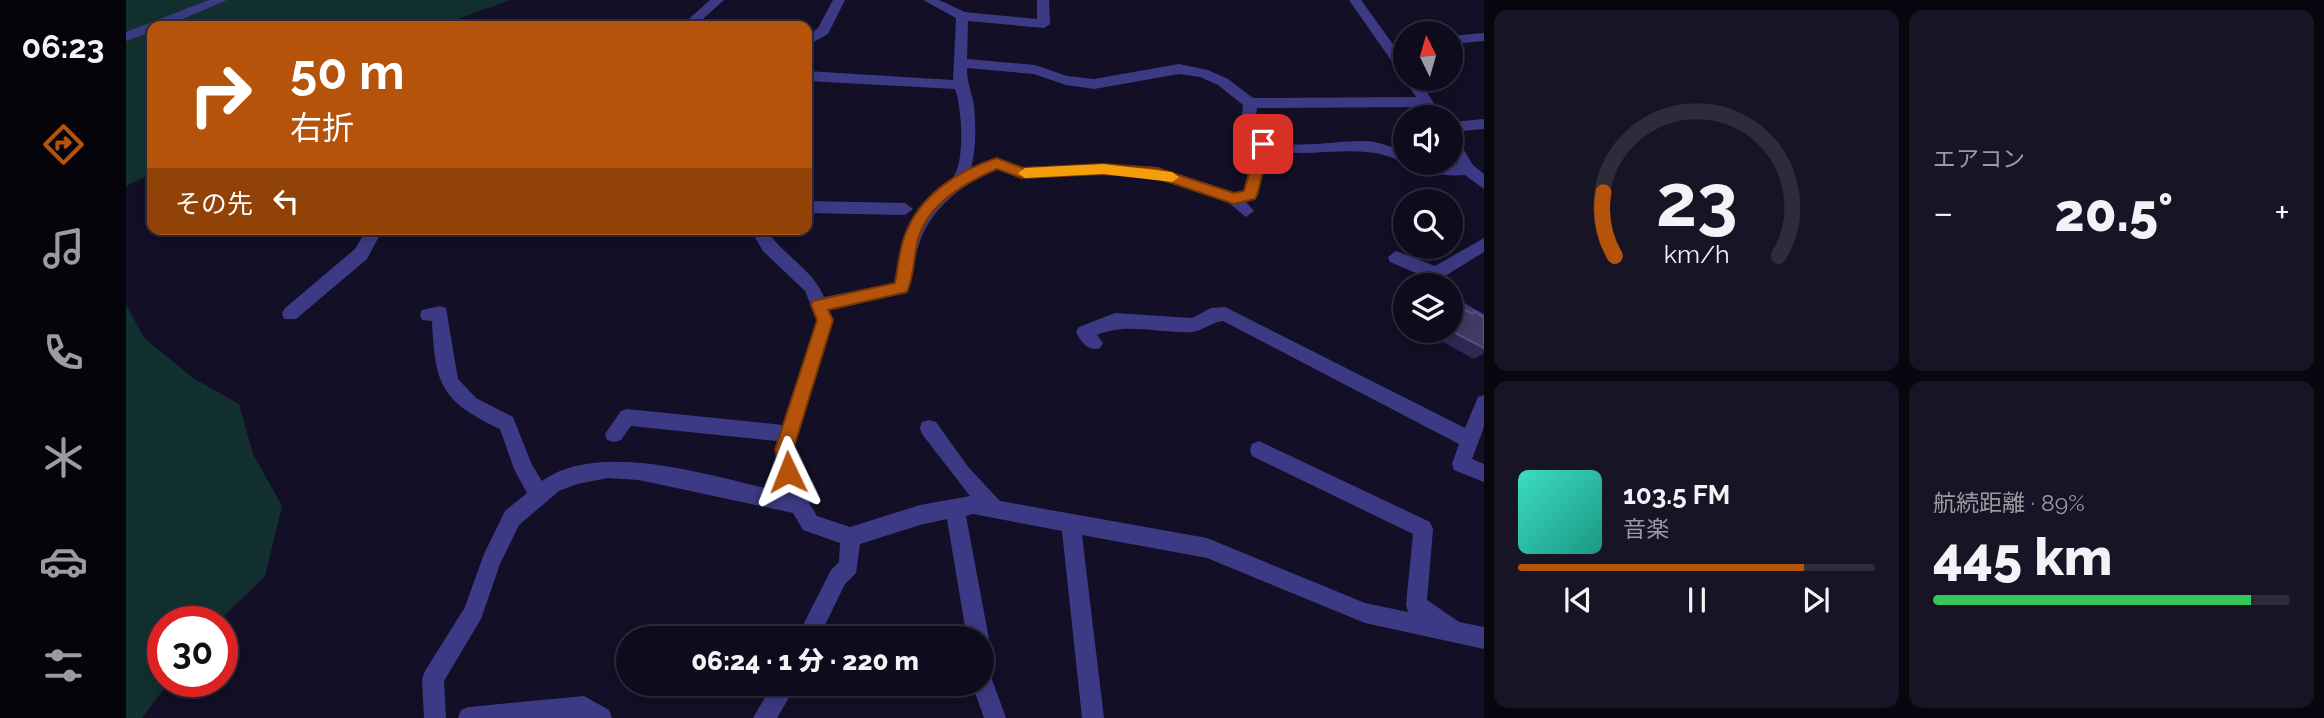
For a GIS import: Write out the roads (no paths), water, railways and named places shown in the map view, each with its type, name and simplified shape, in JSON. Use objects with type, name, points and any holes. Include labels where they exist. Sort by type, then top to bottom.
[{"type":"street","points":[[168,21],[221,0]]},
{"type":"street","points":[[693,21],[718,0]]},
{"type":"street","points":[[812,39],[823,31],[839,0]]},
{"type":"street","points":[[929,0],[962,16],[1044,24],[1043,0]]},
{"type":"street","points":[[1355,0],[1393,50]]},
{"type":"street","points":[[961,179],[967,157],[967,104],[960,85],[962,16]]},
{"type":"street","points":[[126,37],[147,29]]},
{"type":"street","points":[[1463,39],[1484,37]]},
{"type":"street","points":[[1389,44],[1393,44]]},
{"type":"street","points":[[960,63],[1035,70],[1066,80],[1094,84],[1179,69],[1223,82],[1250,103],[1426,102]]},
{"type":"street","points":[[812,76],[960,85]]},
{"type":"street","points":[[1419,91],[1428,105]]},
{"type":"street","points":[[1250,103],[1246,116],[1249,128],[1263,144],[1278,148],[1361,145],[1381,148],[1393,154]]},
{"type":"street","points":[[1463,126],[1484,124]]},
{"type":"street","points":[[1234,199],[1250,195],[1263,144]]},
{"type":"street","points":[[1463,161],[1484,183]]},
{"type":"street","points":[[819,305],[901,288],[912,236],[926,210],[961,179],[997,163],[1022,173],[1103,169],[1157,173],[1234,199],[1246,211]]},
{"type":"street","points":[[1463,169],[1468,169]]},
{"type":"street","points":[[812,208],[905,209]]},
{"type":"street","points":[[290,314],[361,254],[372,235]]},
{"type":"street","points":[[762,235],[769,247],[812,287],[825,320],[784,450],[793,494],[810,523],[850,537],[920,515],[973,505],[1207,548],[1365,613],[1484,638]]},
{"type":"street","points":[[1447,273],[1484,244]]},
{"type":"street","points":[[1400,259],[1427,273]]},
{"type":"street","points":[[1463,310],[1484,323]]},
{"type":"street","points":[[428,315],[440,313],[443,368],[453,388],[470,407],[507,424],[524,469],[538,495]]},
{"type":"street","points":[[1094,343],[1085,332],[1115,320],[1194,325],[1211,315],[1225,314],[1470,440]]},
{"type":"street","points":[[1484,403],[1461,464],[1484,473]]},
{"type":"street","points":[[614,434],[627,417],[788,435]]},
{"type":"street","points":[[929,428],[962,474],[995,509]]},
{"type":"street","points":[[1259,450],[1423,529],[1416,605],[1462,633]]},
{"type":"street","points":[[435,718],[433,679],[474,612],[491,561],[512,518],[552,485],[576,475],[608,469],[639,471],[799,505]]},
{"type":"street","points":[[955,508],[976,626]]},
{"type":"street","points":[[1071,524],[1093,718]]},
{"type":"street","points":[[814,626],[838,577],[849,566],[850,537]]},
{"type":"street","points":[[764,718],[778,696]]},
{"type":"street","points":[[987,696],[995,718]]},
{"type":"street","points":[[470,718],[584,707],[601,718]]}]
